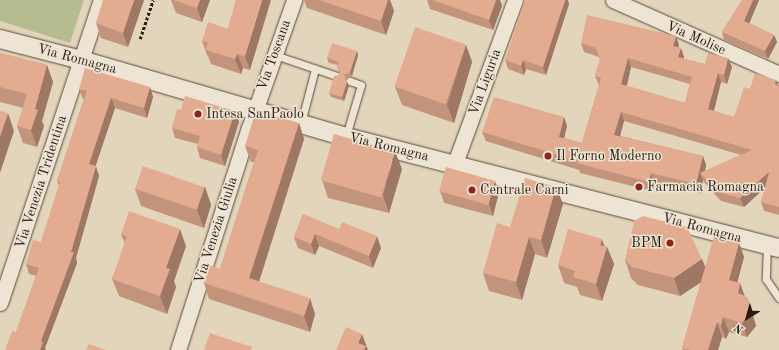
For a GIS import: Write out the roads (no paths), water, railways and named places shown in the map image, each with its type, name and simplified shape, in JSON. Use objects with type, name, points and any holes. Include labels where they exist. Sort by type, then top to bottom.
[{"type":"street","name":"Via Venezia Tridentina","points":[[0,304],[101,0]]},
{"type":"street","name":"Via Toscana","points":[[255,110],[294,0]]},
{"type":"street","name":"Via Liguria","points":[[456,163],[515,0]]},
{"type":"street","name":"Via Molise","points":[[613,0],[779,74]]},
{"type":"street","name":"Via Romagna","points":[[0,39],[81,60],[346,137],[456,163],[773,247]]},
{"type":"street","name":"Via Venezia Giulia","points":[[178,350],[255,110]]},
{"type":"lane","points":[[275,55],[337,76]]},
{"type":"lane","points":[[301,124],[315,69]]},
{"type":"lane","points":[[346,137],[361,85],[350,81]]},
{"type":"lane","points":[[773,247],[766,279],[779,298]]},
{"type":"place","name":"Intesa SanPaolo","points":[[198,114]]},
{"type":"place","name":"Il Forno Moderno","points":[[548,156]]},
{"type":"place","name":"Farmacia Romagna","points":[[639,187]]},
{"type":"place","name":"Centrale Carni","points":[[472,190]]},
{"type":"place","name":"BPM","points":[[670,243]]}]
